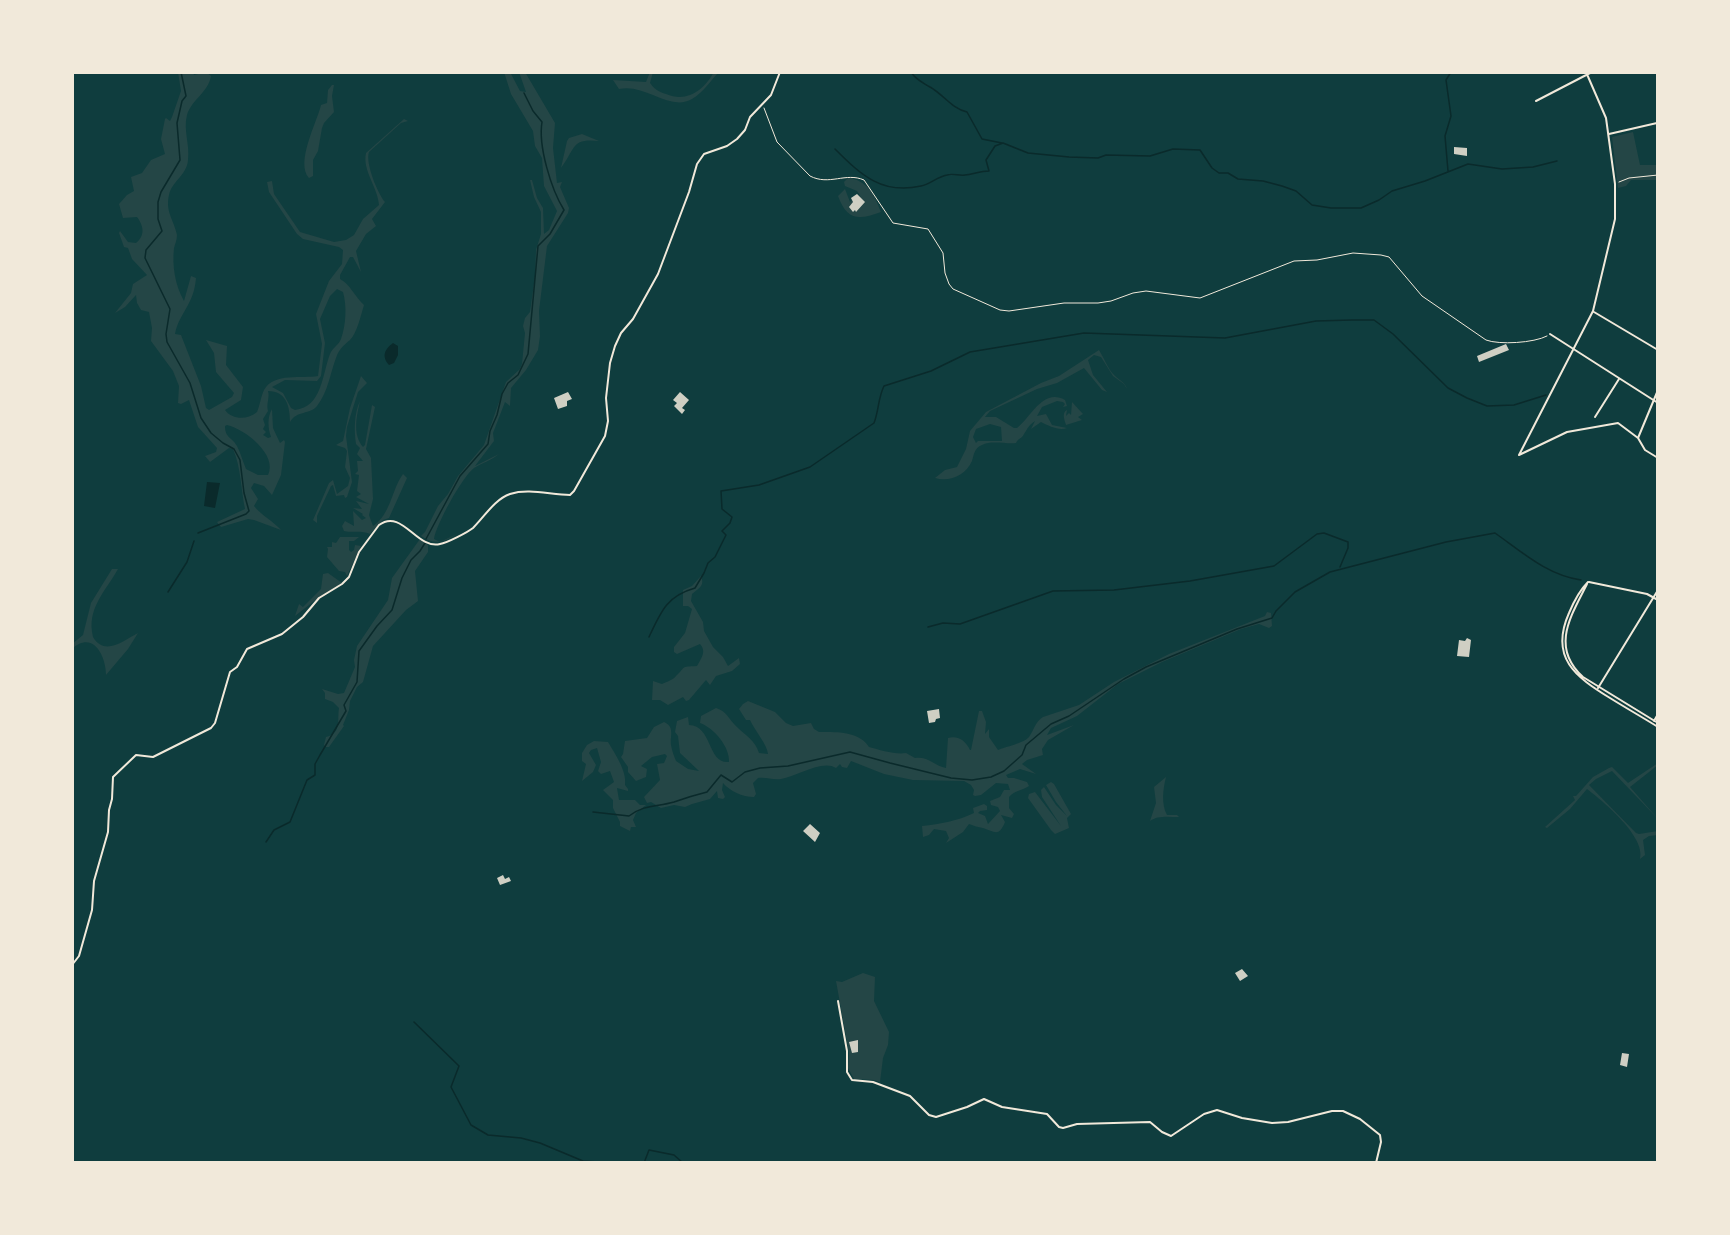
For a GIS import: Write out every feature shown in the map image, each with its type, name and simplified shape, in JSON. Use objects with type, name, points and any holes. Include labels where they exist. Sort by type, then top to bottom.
[{"type":"street","points":[[72,965],[79,956],[92,910],[94,880],[108,832],[113,777],[119,769],[136,755],[153,757],[211,728],[215,723],[230,672],[237,667],[247,649],[282,634],[303,617],[319,598],[342,584],[349,577],[359,552],[384,521],[390,520],[404,525],[418,537],[434,544],[442,544],[453,537],[465,534],[500,499],[511,494],[522,492],[570,495],[574,491],[605,436],[608,421],[606,398],[610,363],[615,346],[658,274],[689,192],[697,164],[704,154],[727,146],[737,139],[750,117],[771,95],[780,72]]},
{"type":"street","points":[[1536,101],[1592,72]]},
{"type":"street","points":[[1587,73],[1606,118],[1615,184],[1615,219],[1593,311],[1519,454],[1567,432],[1618,423],[1638,438],[1645,450],[1658,458]]},
{"type":"street","points":[[1609,134],[1657,123]]},
{"type":"street","points":[[1593,311],[1658,351]]},
{"type":"street","points":[[1550,334],[1658,403]]},
{"type":"street","points":[[1595,417],[1619,379]]},
{"type":"street","points":[[1638,438],[1658,390]]},
{"type":"street","points":[[1658,600],[1647,594],[1588,582],[1567,627],[1565,645],[1575,668],[1583,677],[1598,689],[1658,725]]},
{"type":"street","points":[[1598,689],[1658,590]]},
{"type":"street","points":[[1653,722],[1658,714]]},
{"type":"street","points":[[838,1001],[847,1051],[847,1072],[852,1080],[873,1082],[910,1095],[929,1115],[936,1117],[984,1099],[1002,1107],[1047,1114],[1059,1127],[1063,1128],[1077,1124],[1150,1122],[1171,1136],[1204,1114],[1217,1110],[1242,1118],[1272,1123],[1288,1122],[1332,1111],[1343,1111],[1360,1119],[1380,1135],[1381,1142],[1375,1158],[1376,1163]]},
{"type":"path","points":[[762,104],[777,142],[810,176],[816,179],[836,180],[851,176],[864,180],[893,223],[925,227],[930,232],[943,253],[945,273],[953,289],[980,299],[992,308],[1009,311],[1052,303],[1098,303],[1146,291],[1200,298],[1294,261],[1362,253],[1389,257],[1422,296],[1486,340],[1497,343],[1534,341],[1550,334]]},
{"type":"path","points":[[1615,184],[1629,178],[1658,175]]},
{"type":"shaded area","points":[[178,72],[193,72],[194,75],[206,72],[211,76],[207,87],[189,109],[186,126],[187,165],[173,186],[168,201],[177,235],[173,255],[175,275],[184,301],[191,276],[196,278],[190,302],[175,334],[181,335],[201,386],[206,408],[209,410],[232,397],[234,393],[216,372],[214,353],[206,340],[227,346],[226,365],[243,387],[241,400],[225,410],[232,416],[240,418],[257,412],[264,390],[274,381],[289,377],[318,376],[322,344],[316,314],[329,281],[342,264],[343,250],[339,247],[303,239],[297,234],[269,192],[267,182],[272,181],[274,194],[300,232],[334,242],[346,240],[354,235],[363,219],[379,205],[366,166],[366,153],[404,119],[408,121],[401,123],[369,152],[373,178],[385,202],[372,219],[376,226],[366,234],[356,251],[361,272],[353,257],[350,257],[340,275],[340,279],[364,305],[355,333],[337,355],[324,395],[314,409],[296,416],[290,422],[286,400],[279,394],[268,391],[268,411],[263,419],[265,425],[263,429],[266,432],[263,435],[271,437],[268,423],[272,409],[273,428],[280,443],[284,440],[285,442],[281,475],[272,495],[264,486],[254,483],[251,488],[258,499],[254,506],[281,530],[248,519],[221,527],[217,522],[245,509],[233,449],[229,448],[210,462],[205,456],[216,452],[217,448],[198,427],[189,400],[178,403],[179,386],[173,371],[151,341],[152,328],[149,312],[141,310],[136,295],[125,307],[115,313],[131,293],[133,284],[147,275],[132,259],[128,248],[124,247],[119,233],[120,231],[128,242],[136,243],[143,230],[141,223],[137,217],[123,218],[119,204],[134,191],[131,177],[142,173],[151,160],[165,154],[161,139],[165,119],[170,121],[181,91]],"holes":[[[337,289],[343,292],[345,303],[345,322],[341,339],[330,354],[316,396],[304,408],[295,410],[291,408],[283,393],[272,387],[285,380],[317,381],[321,376],[325,343],[320,319],[330,296]],[[225,426],[251,437],[264,451],[270,467],[268,475],[258,475],[246,469],[237,446],[226,433]]]},
{"type":"shaded area","points":[[504,72],[510,72],[520,91],[526,92],[519,72],[525,72],[555,123],[553,148],[557,183],[562,182],[560,187],[569,208],[547,246],[539,311],[538,350],[526,370],[511,388],[510,406],[505,402],[493,433],[494,441],[475,466],[499,454],[474,468],[463,481],[439,523],[434,539],[439,542],[430,541],[421,536],[458,476],[484,445],[506,382],[520,369],[522,364],[525,333],[523,326],[530,312],[536,250],[541,234],[541,212],[530,180],[532,180],[537,198],[543,208],[544,234],[549,230],[557,211],[544,186],[542,158],[535,146],[533,131],[511,94]]},
{"type":"shaded area","points":[[650,72],[653,72],[650,83],[655,89],[681,97],[694,93],[714,72],[719,72],[700,93],[684,102],[666,100],[629,88],[619,89],[613,80],[646,82]]},
{"type":"shaded area","points":[[334,85],[332,96],[334,112],[322,128],[318,151],[313,160],[313,176],[309,178],[304,163],[308,142],[321,105],[327,103],[328,90]]},
{"type":"shaded area","points":[[1633,132],[1640,165],[1658,165],[1658,180],[1631,180],[1626,186],[1618,188],[1612,137]]},
{"type":"shaded area","points":[[582,134],[599,141],[590,140],[579,143],[561,168],[567,141],[569,138]]},
{"type":"shaded area","points":[[848,178],[855,179],[869,189],[881,212],[860,217],[845,210],[838,196],[845,189],[850,202],[851,198],[857,194],[861,197],[857,191],[845,186],[844,182]]},
{"type":"shaded area","points":[[393,343],[398,346],[398,355],[394,363],[389,365],[385,359],[385,353]]},
{"type":"shaded area","points":[[1099,350],[1112,373],[1124,383],[1127,389],[1113,376],[1101,357],[1094,355],[1088,360],[1093,375],[1107,392],[1102,390],[1084,368],[1057,383],[1037,389],[990,411],[985,417],[996,417],[1017,428],[1044,400],[1057,397],[1065,400],[1067,406],[1063,407],[1065,404],[1063,402],[1057,401],[1042,407],[1037,416],[1046,414],[1052,425],[1067,428],[1057,428],[1041,422],[1031,429],[1035,421],[1016,443],[994,442],[979,446],[969,466],[961,474],[946,479],[935,478],[945,470],[957,467],[966,449],[970,431],[986,412],[1059,376]],"holes":[[[990,424],[1001,427],[1002,441],[978,441],[976,443],[973,437],[976,429]]]},
{"type":"shaded area","points":[[361,376],[367,383],[358,392],[346,436],[352,482],[345,498],[344,495],[336,496],[333,485],[331,486],[317,516],[317,523],[313,520],[329,483],[333,480],[337,494],[348,486],[350,478],[345,467],[347,451],[336,445],[343,441],[350,408]]},
{"type":"shaded area","points":[[360,401],[356,430],[363,447],[372,405],[375,407],[366,449],[371,458],[373,499],[369,515],[373,526],[384,515],[403,474],[407,478],[389,518],[383,520],[370,534],[344,531],[342,526],[345,521],[354,526],[353,511],[362,520],[366,518],[353,508],[362,509],[356,501],[369,504],[356,497],[361,494],[357,491],[359,475],[355,474],[358,471],[357,461],[363,461],[357,454],[360,448],[356,444],[355,433],[356,417]]},
{"type":"shaded area","points":[[1072,402],[1083,414],[1078,417],[1082,420],[1066,425],[1064,413],[1067,410],[1066,416],[1069,413],[1071,415]]},
{"type":"shaded area","points":[[207,482],[220,483],[215,508],[204,506]]},
{"type":"shaded area","points":[[340,537],[359,537],[354,541],[349,541],[351,552],[355,545],[361,546],[347,576],[345,572],[339,571],[327,557],[327,547],[332,547],[332,542],[336,543]]},
{"type":"shaded area","points":[[420,539],[428,545],[428,552],[415,571],[418,601],[406,610],[373,646],[363,682],[357,687],[350,701],[344,726],[329,747],[326,747],[324,745],[326,737],[337,729],[339,708],[333,702],[325,699],[322,689],[338,694],[344,693],[355,667],[357,646],[388,600],[392,578]]},
{"type":"shaded area","points":[[112,569],[118,569],[94,609],[93,637],[103,646],[109,646],[121,643],[138,633],[106,675],[104,660],[97,648],[86,642],[72,649],[72,644],[83,635],[91,603]]},
{"type":"shaded area","points":[[328,573],[342,583],[295,616],[299,604],[303,607],[321,589],[323,574]]},
{"type":"shaded area","points":[[701,576],[702,585],[692,594],[691,601],[703,622],[704,631],[728,666],[739,658],[740,664],[732,671],[716,676],[710,685],[706,680],[689,700],[686,701],[683,697],[668,705],[660,700],[652,700],[653,681],[662,684],[669,681],[684,668],[697,666],[702,658],[703,649],[700,644],[677,654],[674,652],[674,647],[685,633],[692,609],[683,606],[683,590],[692,586]]},
{"type":"shaded area","points":[[1267,612],[1271,613],[1272,626],[1269,628],[1259,624],[1241,629],[1162,662],[1118,684],[1077,716],[1051,728],[1047,735],[1074,725],[1048,740],[1042,749],[1043,755],[1022,764],[1036,774],[1020,769],[1006,775],[1008,778],[1027,782],[1029,786],[1009,797],[1009,808],[1014,814],[1012,818],[1001,815],[1005,822],[999,832],[969,824],[963,832],[946,843],[949,838],[946,831],[934,829],[929,835],[923,837],[922,826],[961,818],[974,813],[973,808],[984,804],[987,810],[978,813],[985,816],[988,824],[1000,811],[998,807],[991,805],[990,801],[1000,797],[1004,790],[1010,790],[1008,784],[996,783],[981,795],[975,796],[971,785],[964,781],[913,780],[884,774],[851,761],[847,768],[840,764],[836,768],[817,767],[781,779],[758,778],[753,783],[756,794],[754,797],[737,793],[723,783],[722,790],[725,797],[723,799],[718,798],[717,791],[710,799],[685,807],[674,805],[661,808],[651,802],[647,803],[644,797],[660,780],[657,764],[664,763],[667,756],[665,754],[652,757],[641,766],[647,769],[646,777],[636,781],[628,772],[628,767],[621,757],[625,741],[647,738],[654,727],[664,722],[671,729],[671,745],[676,761],[688,769],[699,771],[680,753],[678,736],[675,732],[677,721],[688,717],[689,725],[702,731],[717,757],[729,762],[724,744],[711,729],[700,723],[701,716],[716,708],[725,713],[750,738],[759,753],[768,754],[750,720],[746,720],[739,709],[748,701],[775,712],[786,723],[793,726],[811,723],[819,732],[853,735],[869,747],[893,753],[906,753],[946,768],[948,738],[955,737],[961,740],[971,750],[979,711],[982,711],[986,722],[985,734],[989,729],[989,737],[998,750],[1014,745],[1029,737],[1043,717],[1079,705],[1114,682],[1169,654],[1265,616]]},
{"type":"shaded area","points":[[594,741],[608,742],[622,768],[628,791],[617,788],[619,800],[635,800],[640,805],[646,805],[636,813],[633,820],[636,827],[631,827],[630,831],[620,826],[613,808],[613,800],[603,790],[614,782],[610,771],[601,774],[598,771],[601,762],[597,748],[589,753],[596,765],[593,772],[582,781],[586,764],[582,761],[582,753],[587,745]]},
{"type":"shaded area","points":[[1658,763],[1630,787],[1658,819],[1612,771],[1589,785],[1636,833],[1658,831],[1658,835],[1649,836],[1643,840],[1645,855],[1640,859],[1637,841],[1630,831],[1613,811],[1587,789],[1570,809],[1547,828],[1545,827],[1575,800],[1573,796],[1576,796],[1593,777],[1612,767],[1628,783]]},
{"type":"shaded area","points":[[1166,777],[1163,796],[1165,811],[1167,815],[1179,817],[1160,817],[1150,821],[1156,803],[1154,787]]},
{"type":"shaded area","points":[[1051,782],[1071,814],[1067,818],[1069,828],[1055,834],[1028,798],[1029,794],[1035,792],[1061,826],[1042,797],[1041,790],[1044,787],[1067,816],[1046,785]]},
{"type":"shaded area","points":[[863,973],[875,977],[874,1001],[889,1032],[880,1082],[854,1079],[848,1068],[849,1053],[836,981],[842,982]]},
{"type":"building","points":[[1454,147],[1467,148],[1467,156],[1454,154]]},
{"type":"building","points":[[857,194],[865,202],[856,212],[855,210],[853,212],[849,207],[853,202],[851,198]]},
{"type":"building","points":[[1506,344],[1509,350],[1479,362],[1477,356]]},
{"type":"building","points":[[568,392],[572,399],[567,401],[567,406],[558,409],[554,398]]},
{"type":"building","points":[[680,392],[689,400],[682,408],[685,410],[682,414],[674,406],[677,403],[673,400]]},
{"type":"building","points":[[1467,638],[1471,640],[1469,657],[1457,656],[1459,640],[1465,641]]},
{"type":"building","points":[[939,709],[940,718],[929,723],[927,711]]},
{"type":"building","points":[[810,824],[820,833],[815,842],[803,831]]},
{"type":"building","points":[[503,875],[505,879],[509,877],[511,881],[500,885],[497,878]]},
{"type":"building","points":[[1242,969],[1248,976],[1240,981],[1235,973]]},
{"type":"building","points":[[858,1040],[858,1052],[852,1053],[849,1042]]},
{"type":"building","points":[[1622,1053],[1629,1054],[1627,1067],[1620,1065]]},
{"type":"waterway","points":[[181,72],[186,96],[182,101],[177,123],[180,160],[161,192],[158,202],[158,219],[162,231],[146,250],[145,258],[170,309],[167,342],[190,383],[201,418],[211,433],[234,449],[240,460],[249,511],[198,533]]},
{"type":"waterway","points":[[911,72],[917,79],[967,112],[982,139],[1002,143]]},
{"type":"waterway","points":[[1448,171],[1445,136],[1451,116],[1446,80],[1451,72]]},
{"type":"waterway","points":[[426,539],[460,476],[488,444],[502,394],[508,383],[518,375],[528,354],[538,246],[550,234],[564,210],[547,167],[542,143],[542,122],[533,111],[524,93]]},
{"type":"waterway","points":[[835,149],[863,175],[895,188],[924,185],[949,174],[963,175],[989,171],[986,160],[995,146],[1003,143],[1028,153],[1069,157],[1150,156],[1173,149],[1200,150],[1212,168],[1219,173],[1228,173],[1238,179],[1263,181],[1282,186],[1296,191],[1312,205],[1331,208],[1361,208],[1392,191],[1468,164],[1502,169],[1533,167],[1557,161]]},
{"type":"waterway","points":[[649,637],[657,620],[671,600],[695,588],[726,535],[722,531],[730,523],[732,517],[722,509],[721,491],[759,485],[810,467],[874,423],[884,386],[931,371],[970,352],[1084,333],[1225,338],[1316,321],[1374,320],[1393,334],[1448,388],[1467,398],[1487,406],[1514,405],[1546,395]]},
{"type":"waterway","points":[[928,627],[943,623],[960,624],[1053,591],[1114,590],[1190,581],[1274,566],[1317,534],[1324,533],[1348,542],[1348,548],[1340,567]]},
{"type":"waterway","points":[[593,812],[629,816],[646,808],[707,792],[721,775],[732,782],[745,772],[760,768],[788,766],[850,752],[951,778],[972,780],[991,777],[1004,771],[1022,755],[1026,745],[1051,724],[1069,716],[1146,667],[1237,629],[1272,618],[1295,592],[1330,572],[1446,542],[1495,533],[1546,568],[1581,580]]},
{"type":"waterway","points":[[168,592],[187,562],[194,541]]},
{"type":"waterway","points":[[266,842],[274,830],[290,822],[307,780],[315,775],[315,764],[346,711],[344,705],[357,682],[359,651],[392,610],[402,578],[411,560],[425,543]]},
{"type":"waterway","points":[[414,1022],[459,1066],[451,1087],[471,1125],[488,1135],[521,1138],[540,1143],[583,1161],[613,1163]]},
{"type":"waterway","points":[[644,1163],[649,1150],[674,1155],[683,1163]]}]
